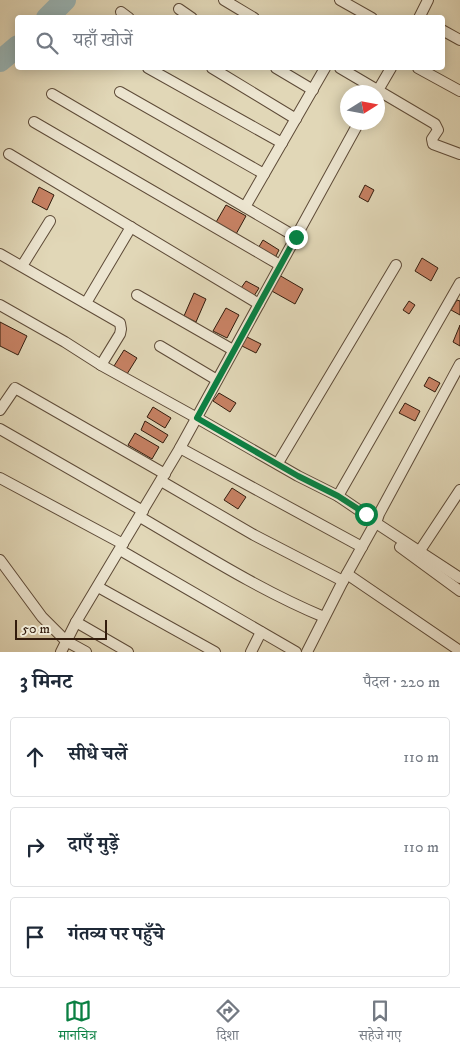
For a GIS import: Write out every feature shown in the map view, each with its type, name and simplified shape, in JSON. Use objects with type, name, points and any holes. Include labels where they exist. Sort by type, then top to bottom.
[{"type":"street","points":[[224,0],[249,15]]},
{"type":"street","points":[[340,0],[367,15]]},
{"type":"street","points":[[421,15],[428,0]]},
{"type":"street","points":[[179,9],[188,15]]},
{"type":"street","points":[[445,32],[460,40]]},
{"type":"street","points":[[152,70],[282,143]]},
{"type":"street","points":[[215,70],[296,119]]},
{"type":"street","points":[[279,70],[312,90]]},
{"type":"street","points":[[245,207],[324,70]]},
{"type":"street","points":[[343,70],[367,85]]},
{"type":"street","points":[[381,85],[390,70]]},
{"type":"street","points":[[422,70],[460,92]]},
{"type":"street","points":[[120,92],[264,174]]},
{"type":"street","points":[[52,94],[296,237]]},
{"type":"street","points":[[385,96],[435,124],[438,130],[432,139],[433,144],[460,154]]},
{"type":"street","points":[[34,122],[280,264]]},
{"type":"street","points":[[61,652],[76,622],[197,418],[355,130]]},
{"type":"street","points":[[9,154],[259,304]]},
{"type":"street","points":[[22,266],[50,221]]},
{"type":"street","points":[[86,303],[132,227]]},
{"type":"street","points":[[0,254],[116,320],[121,326],[120,334],[101,365]]},
{"type":"street","points":[[278,463],[396,265]]},
{"type":"street","points":[[338,496],[460,283]]},
{"type":"street","points":[[137,295],[233,350]]},
{"type":"street","points":[[0,305],[101,365],[278,463],[298,476],[338,496],[366,514],[372,520],[373,527],[383,537],[460,591]]},
{"type":"street","points":[[160,346],[217,380]]},
{"type":"street","points":[[460,364],[379,514],[376,523],[460,578]]},
{"type":"street","points":[[0,410],[15,388],[254,535],[345,577],[460,651]]},
{"type":"street","points":[[0,429],[248,581],[291,604],[324,617]]},
{"type":"street","points":[[180,448],[362,547]]},
{"type":"street","points":[[0,478],[121,547],[296,652]]},
{"type":"street","points":[[419,552],[460,490]]},
{"type":"street","points":[[308,652],[324,617],[373,527]]},
{"type":"street","points":[[0,560],[42,617],[66,642],[86,652]]},
{"type":"street","points":[[98,587],[215,652]]},
{"type":"street","points":[[76,622],[128,652]]},
{"type":"street","points":[[251,652],[262,632]]},
{"type":"building","points":[[365,185],[374,190],[368,202],[359,197]]},
{"type":"building","points":[[39,187],[54,195],[47,210],[32,202]]},
{"type":"building","points":[[226,205],[246,216],[235,236],[215,224]]},
{"type":"building","points":[[263,240],[279,250],[274,260],[257,250]]},
{"type":"building","points":[[422,258],[438,268],[431,281],[415,271]]},
{"type":"building","points":[[279,275],[303,289],[295,304],[270,290]]},
{"type":"building","points":[[246,281],[259,288],[254,296],[241,288]]},
{"type":"building","points":[[194,293],[206,299],[196,322],[184,316]]},
{"type":"building","points":[[457,300],[460,301],[460,315],[451,310]]},
{"type":"building","points":[[409,301],[415,305],[409,314],[403,310]]},
{"type":"building","points":[[226,308],[239,315],[227,338],[213,331]]},
{"type":"building","points":[[0,322],[27,336],[18,355],[0,346]]},
{"type":"building","points":[[460,325],[460,346],[453,342]]},
{"type":"building","points":[[245,336],[261,344],[256,353],[240,345]]},
{"type":"building","points":[[124,350],[137,358],[127,374],[114,366]]},
{"type":"building","points":[[429,377],[440,383],[435,392],[424,386]]},
{"type":"building","points":[[219,393],[236,403],[230,412],[213,401]]},
{"type":"building","points":[[405,403],[420,411],[415,421],[399,413]]},
{"type":"building","points":[[153,407],[171,418],[165,428],[147,417]]},
{"type":"building","points":[[145,421],[168,435],[163,443],[141,430]]},
{"type":"building","points":[[135,433],[159,447],[152,459],[128,445]]},
{"type":"building","points":[[232,488],[246,497],[238,509],[224,500]]},
{"type":"waterway","points":[[50,15],[65,0]]},
{"type":"waterway","points":[[0,61],[15,48]]},
{"type":"route","points":[[296,237],[197,418],[298,476],[338,496],[366,514]]}]
